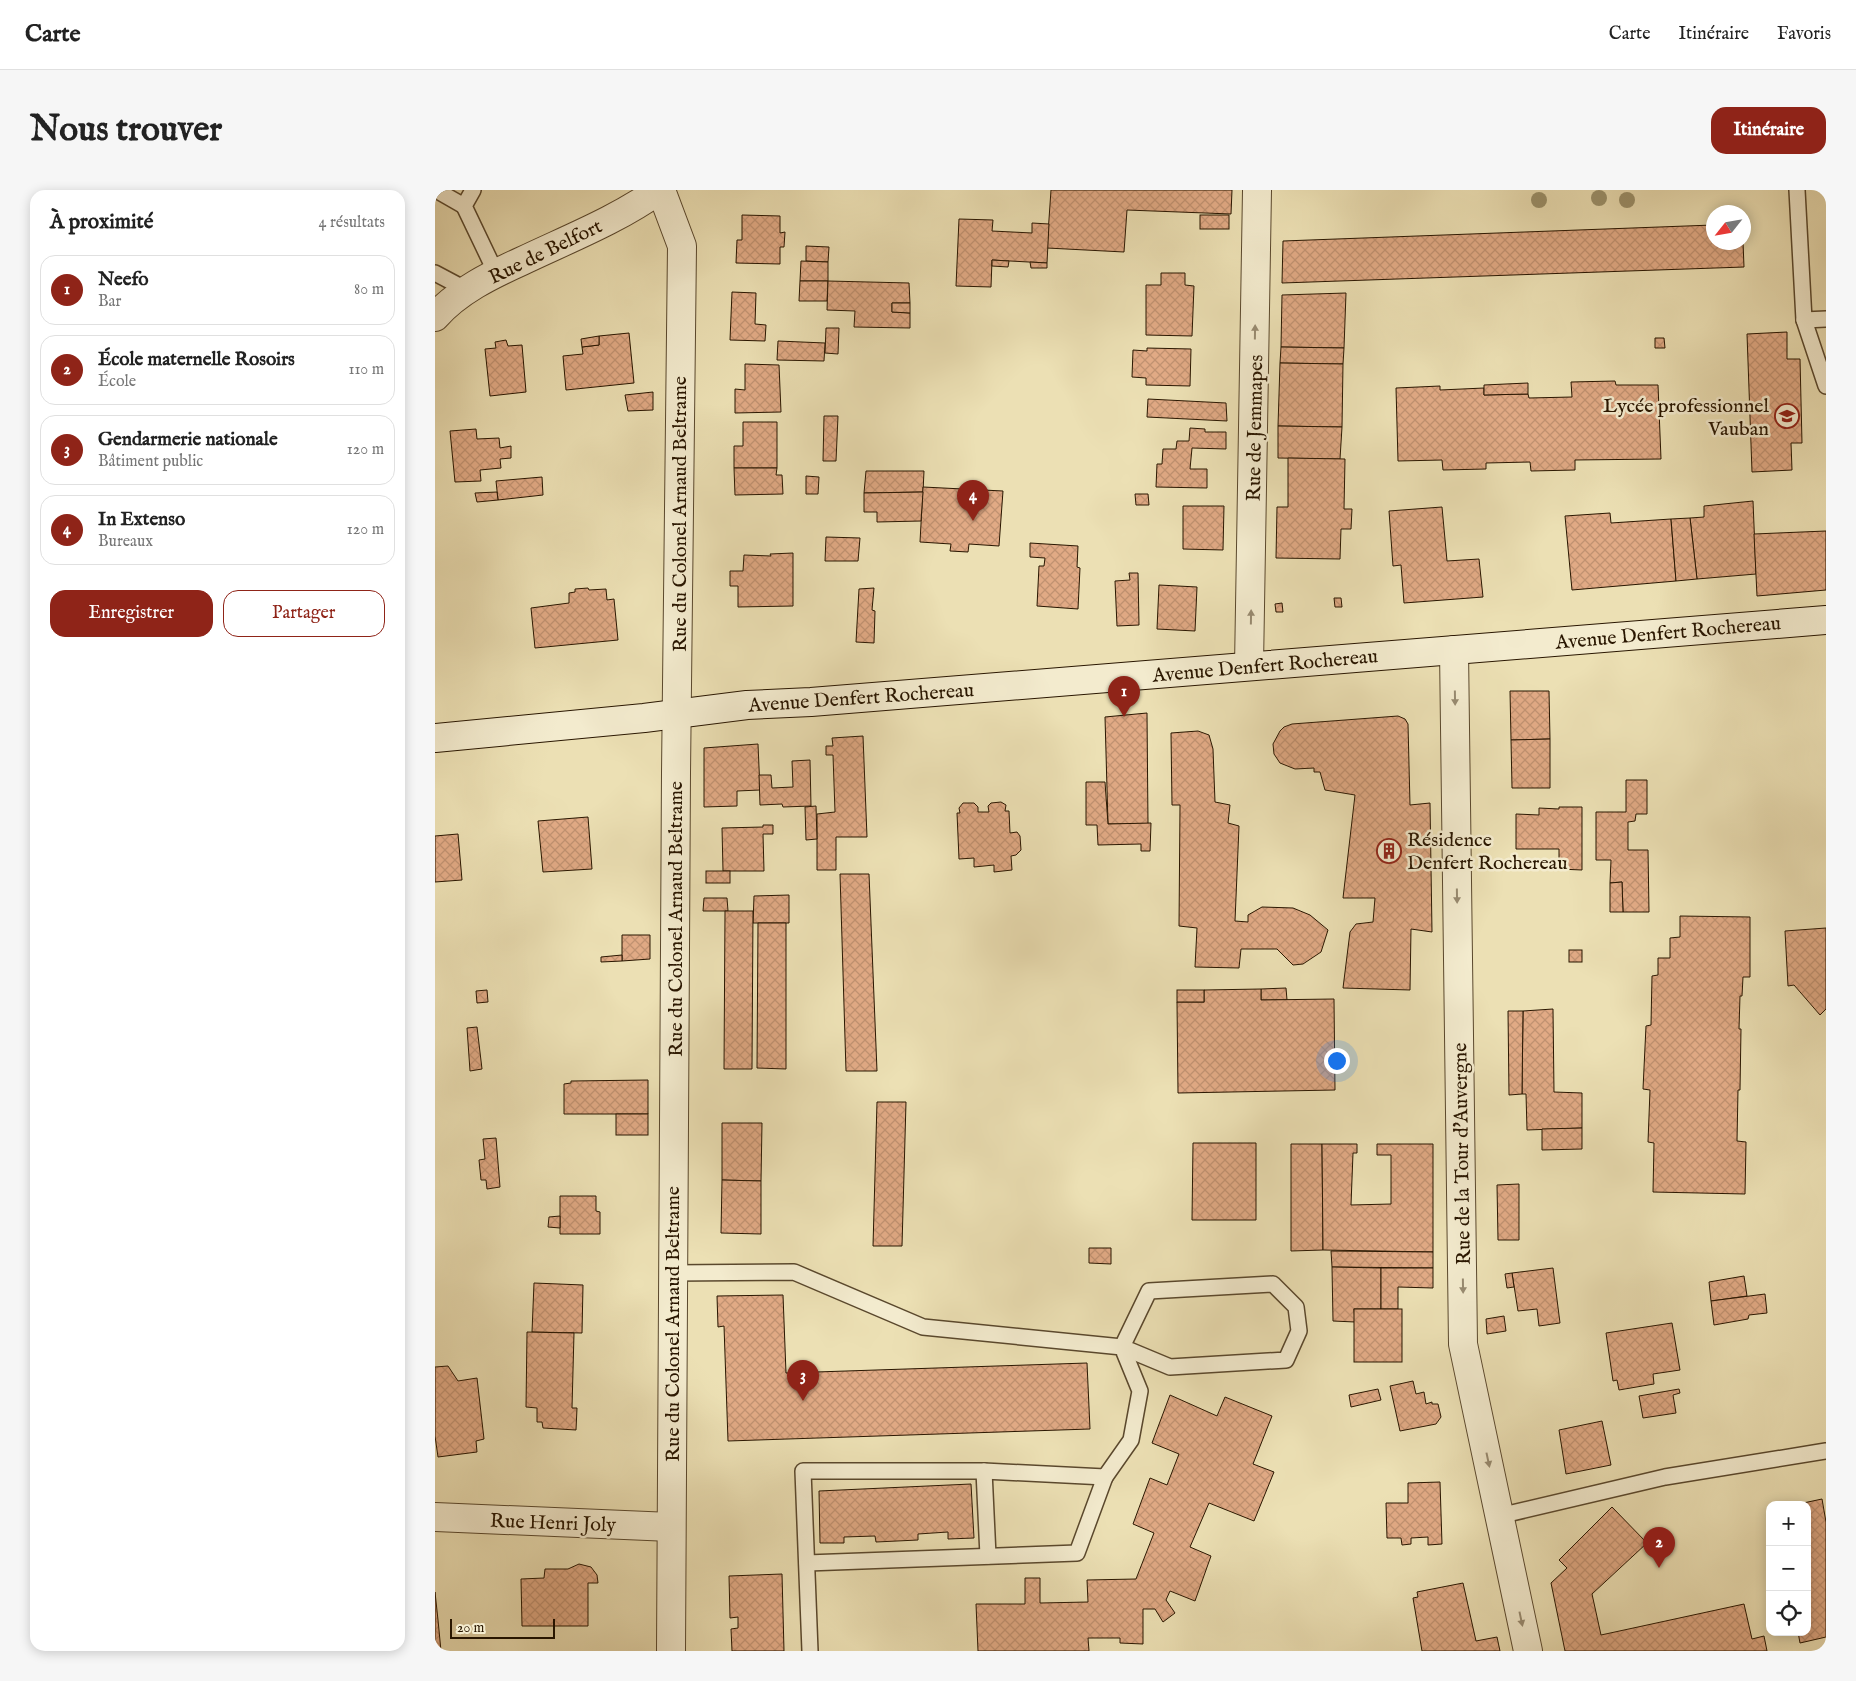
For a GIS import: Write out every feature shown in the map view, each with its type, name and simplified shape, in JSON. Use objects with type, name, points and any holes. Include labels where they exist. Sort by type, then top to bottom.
[{"type":"street","name":"Rue de Belfort","points":[[435,317],[467,290],[497,273],[637,205],[660,190]]},
{"type":"street","name":"Rue du Colonel Arnaud Beltrame","points":[[660,190],[682,246],[671,1651]]},
{"type":"street","name":"Rue de Jemmapes","points":[[1249,666],[1257,190]]},
{"type":"street","name":"Avenue Denfert Rochereau","points":[[435,738],[637,719],[747,705],[831,701],[1826,620]]},
{"type":"street","name":"Rue de la Tour d'Auvergne","points":[[1454,650],[1463,1344],[1528,1651]]},
{"type":"street","name":"Rue Henri Joly","points":[[435,1517],[671,1527]]},
{"type":"lane","points":[[436,190],[464,206],[497,273]]},
{"type":"lane","points":[[464,206],[473,190]]},
{"type":"lane","points":[[1797,190],[1804,320],[1826,386]]},
{"type":"lane","points":[[435,273],[467,290]]},
{"type":"lane","points":[[1804,320],[1826,320]]},
{"type":"lane","points":[[673,1274],[793,1272],[923,1327],[1123,1346],[1170,1367],[1286,1360],[1299,1331],[1295,1307],[1273,1284],[1149,1291],[1123,1346],[1140,1391],[1131,1440],[1105,1477],[1077,1553],[807,1563]]},
{"type":"lane","points":[[1499,1516],[1665,1478],[1826,1451]]},
{"type":"lane","points":[[810,1651],[803,1471],[984,1471],[1105,1477]]},
{"type":"lane","points":[[984,1471],[988,1556]]},
{"type":"building","points":[[1051,190],[1232,190],[1231,214],[1127,210],[1124,252],[1047,248]]},
{"type":"building","points":[[742,215],[780,216],[780,233],[785,232],[784,247],[780,247],[780,264],[736,263],[737,240],[742,240]]},
{"type":"building","points":[[1200,215],[1229,215],[1229,229],[1200,229]]},
{"type":"building","points":[[959,219],[993,220],[992,231],[1032,233],[1032,223],[1049,224],[1047,263],[992,260],[991,287],[956,286]]},
{"type":"building","points":[[1706,225],[1706,250],[1743,250],[1744,267],[1282,283],[1283,241]]},
{"type":"building","points":[[806,246],[829,247],[828,262],[806,261]]},
{"type":"building","points":[[992,260],[1009,261],[1008,267],[992,266]]},
{"type":"building","points":[[801,261],[828,262],[828,281],[800,281]]},
{"type":"building","points":[[1030,262],[1047,263],[1047,268],[1031,268]]},
{"type":"building","points":[[1161,273],[1185,273],[1185,285],[1194,286],[1192,336],[1146,335],[1146,285],[1161,285]]},
{"type":"building","points":[[800,281],[828,281],[827,301],[799,301]]},
{"type":"building","points":[[828,281],[909,283],[910,303],[892,303],[892,312],[910,313],[910,328],[854,327],[855,311],[827,310]]},
{"type":"building","points":[[732,292],[756,293],[755,324],[766,325],[765,341],[730,340]]},
{"type":"building","points":[[1346,293],[1344,348],[1281,347],[1282,295]]},
{"type":"building","points":[[892,303],[910,303],[910,313],[892,312]]},
{"type":"building","points":[[826,328],[839,328],[838,354],[825,353]]},
{"type":"building","points":[[1787,332],[1787,359],[1800,359],[1802,443],[1791,443],[1792,470],[1752,472],[1747,334]]},
{"type":"building","points":[[629,333],[634,383],[566,390],[563,356],[583,354],[582,347],[599,345],[599,336]]},
{"type":"building","points":[[599,336],[599,345],[582,347],[581,339]]},
{"type":"building","points":[[1655,338],[1664,338],[1665,348],[1655,348]]},
{"type":"building","points":[[506,340],[508,346],[522,345],[526,392],[490,396],[485,349],[496,348],[495,342]]},
{"type":"building","points":[[778,341],[825,343],[824,361],[777,360]]},
{"type":"building","points":[[1281,347],[1344,348],[1343,364],[1280,363]]},
{"type":"building","points":[[1147,348],[1191,349],[1190,386],[1146,385],[1146,378],[1132,377],[1133,350],[1147,351]]},
{"type":"building","points":[[1280,363],[1343,364],[1342,427],[1278,426]]},
{"type":"building","points":[[745,364],[779,365],[781,412],[735,413],[735,389],[745,390]]},
{"type":"building","points":[[1615,381],[1616,385],[1658,385],[1661,459],[1575,460],[1575,470],[1531,471],[1530,462],[1486,463],[1486,469],[1443,470],[1442,460],[1398,461],[1396,388],[1440,386],[1440,390],[1484,388],[1484,395],[1528,394],[1529,398],[1572,397],[1571,382]]},
{"type":"building","points":[[1528,383],[1528,394],[1484,395],[1484,385]]},
{"type":"building","points":[[653,392],[653,410],[628,411],[625,395]]},
{"type":"building","points":[[1148,399],[1226,403],[1227,421],[1147,417]]},
{"type":"building","points":[[824,416],[838,416],[836,461],[823,461]]},
{"type":"building","points":[[743,422],[777,422],[777,468],[734,468],[734,446],[743,446]]},
{"type":"building","points":[[1278,426],[1342,427],[1340,459],[1278,458]]},
{"type":"building","points":[[1190,428],[1205,429],[1205,432],[1226,432],[1226,449],[1192,448],[1190,469],[1207,469],[1207,488],[1156,487],[1157,464],[1162,464],[1163,449],[1176,449],[1177,441],[1189,441]]},
{"type":"building","points":[[476,429],[477,439],[499,438],[500,448],[511,446],[511,458],[500,459],[501,468],[480,470],[481,481],[455,482],[450,431]]},
{"type":"building","points":[[1288,458],[1345,459],[1344,509],[1352,509],[1351,529],[1341,529],[1340,559],[1276,558],[1277,507],[1288,507]]},
{"type":"building","points":[[734,468],[777,468],[776,475],[782,475],[783,494],[735,495]]},
{"type":"building","points":[[866,471],[924,471],[923,492],[864,493]]},
{"type":"building","points":[[806,476],[819,477],[818,494],[806,494]]},
{"type":"building","points":[[542,477],[543,495],[498,500],[496,481]]},
{"type":"building","points":[[923,487],[1003,491],[999,546],[969,544],[968,552],[950,551],[951,544],[920,542]]},
{"type":"building","points":[[497,492],[498,500],[477,502],[475,493]]},
{"type":"building","points":[[923,492],[921,521],[877,522],[877,512],[864,512],[864,493]]},
{"type":"building","points":[[1135,494],[1148,494],[1149,505],[1136,505]]},
{"type":"building","points":[[1753,501],[1756,574],[1697,579],[1690,518],[1704,517],[1704,506]]},
{"type":"building","points":[[1183,506],[1224,506],[1223,550],[1183,549]]},
{"type":"building","points":[[1442,507],[1447,561],[1479,559],[1483,597],[1404,603],[1401,565],[1393,566],[1389,511]]},
{"type":"building","points":[[1610,513],[1611,523],[1671,519],[1676,581],[1572,590],[1565,516]]},
{"type":"building","points":[[1690,518],[1697,579],[1676,581],[1671,519]]},
{"type":"building","points":[[1826,531],[1826,590],[1757,596],[1754,534]]},
{"type":"building","points":[[826,537],[860,538],[858,561],[825,561]]},
{"type":"building","points":[[1030,543],[1078,546],[1077,567],[1080,568],[1078,609],[1037,606],[1039,566],[1044,566],[1045,558],[1030,557]]},
{"type":"building","points":[[793,553],[793,606],[738,607],[738,586],[730,586],[730,571],[743,571],[744,555],[771,556],[770,554]]},
{"type":"building","points":[[1129,573],[1138,573],[1139,625],[1117,626],[1115,581],[1130,580]]},
{"type":"building","points":[[1159,585],[1197,587],[1195,631],[1157,629]]},
{"type":"building","points":[[588,588],[589,590],[606,589],[607,600],[614,599],[618,640],[535,648],[531,608],[569,603],[569,593],[575,592],[575,589]]},
{"type":"building","points":[[874,588],[872,610],[875,611],[874,643],[856,642],[859,589]]},
{"type":"building","points":[[1334,598],[1341,598],[1342,607],[1335,607]]},
{"type":"building","points":[[1282,603],[1283,612],[1276,612],[1275,604]]},
{"type":"building","points":[[1510,691],[1549,691],[1550,739],[1511,740]]},
{"type":"building","points":[[1147,713],[1148,824],[1108,824],[1105,717]]},
{"type":"building","name":"Résidence Denfert Rochereau","points":[[1398,716],[1405,719],[1408,724],[1410,805],[1430,803],[1432,932],[1411,929],[1410,990],[1343,988],[1350,932],[1356,924],[1373,922],[1375,898],[1343,898],[1355,795],[1325,790],[1320,772],[1314,772],[1314,768],[1295,769],[1280,763],[1274,754],[1273,744],[1280,731],[1292,724]]},
{"type":"building","points":[[1198,731],[1209,735],[1213,749],[1215,802],[1230,805],[1228,823],[1239,826],[1235,921],[1248,922],[1248,915],[1262,907],[1293,908],[1310,915],[1328,930],[1321,952],[1303,964],[1293,965],[1277,949],[1241,949],[1239,968],[1195,967],[1197,928],[1179,926],[1180,805],[1172,805],[1171,733]]},
{"type":"building","points":[[863,736],[867,837],[836,837],[836,870],[817,870],[817,814],[835,812],[833,755],[826,755],[826,746],[833,746],[832,738]]},
{"type":"building","points":[[1550,739],[1550,788],[1512,788],[1511,740]]},
{"type":"building","points":[[758,744],[760,790],[737,791],[737,806],[704,807],[704,748]]},
{"type":"building","points":[[810,760],[811,806],[783,807],[782,804],[760,805],[759,775],[771,775],[772,788],[793,787],[792,761]]},
{"type":"building","points":[[1626,780],[1647,780],[1647,814],[1636,814],[1635,821],[1628,822],[1628,850],[1648,850],[1649,912],[1623,912],[1622,882],[1610,883],[1611,860],[1596,860],[1596,812],[1626,812]]},
{"type":"building","points":[[1086,782],[1105,782],[1108,824],[1151,823],[1150,851],[1141,851],[1141,844],[1098,845],[1097,825],[1086,825]]},
{"type":"building","points":[[1001,802],[1006,805],[1005,811],[1009,811],[1010,833],[1017,832],[1020,836],[1021,850],[1016,855],[1011,856],[1012,870],[994,872],[994,865],[974,867],[974,858],[959,859],[957,813],[960,813],[959,808],[963,803],[974,803],[978,807],[978,812],[989,812],[988,806],[991,803]]},
{"type":"building","points":[[816,806],[817,839],[806,840],[805,807]]},
{"type":"building","points":[[1559,807],[1582,807],[1582,870],[1559,869],[1559,849],[1516,849],[1516,814],[1539,815],[1539,808],[1559,809]]},
{"type":"building","points":[[588,817],[592,869],[543,872],[538,821]]},
{"type":"building","points":[[763,825],[773,825],[773,834],[763,834],[764,871],[723,871],[722,828],[763,827]]},
{"type":"building","points":[[458,834],[462,880],[435,882],[435,836]]},
{"type":"building","points":[[706,871],[730,871],[730,883],[706,883]]},
{"type":"building","points":[[840,874],[869,874],[877,1071],[846,1071]]},
{"type":"building","points":[[1622,882],[1623,912],[1610,912],[1610,883]]},
{"type":"building","points":[[789,895],[789,923],[753,923],[754,896]]},
{"type":"building","points":[[704,898],[727,898],[728,911],[703,911]]},
{"type":"building","points":[[725,911],[753,911],[752,1069],[724,1069]]},
{"type":"building","points":[[1680,916],[1750,917],[1750,977],[1743,977],[1742,996],[1740,996],[1739,1029],[1741,1029],[1740,1090],[1738,1090],[1737,1141],[1746,1142],[1745,1194],[1653,1192],[1654,1143],[1648,1142],[1650,1090],[1643,1089],[1646,1026],[1651,1025],[1652,976],[1658,975],[1658,958],[1670,958],[1670,938],[1680,937]]},
{"type":"building","points":[[758,923],[786,923],[786,1069],[757,1068]]},
{"type":"building","points":[[1826,928],[1826,1009],[1820,1015],[1794,985],[1788,986],[1785,931]]},
{"type":"building","points":[[622,935],[650,935],[650,959],[622,961]]},
{"type":"building","points":[[1569,950],[1582,950],[1582,962],[1569,962]]},
{"type":"building","points":[[622,955],[622,961],[601,962],[601,957]]},
{"type":"building","points":[[1286,988],[1287,1000],[1261,1000],[1261,989]]},
{"type":"building","points":[[1261,989],[1261,1000],[1334,999],[1335,1090],[1178,1093],[1177,1002],[1204,1002],[1204,990]]},
{"type":"building","points":[[487,990],[488,1002],[477,1003],[476,991]]},
{"type":"building","points":[[1177,990],[1204,990],[1204,1002],[1177,1002]]},
{"type":"building","points":[[1553,1009],[1554,1092],[1582,1093],[1582,1128],[1527,1130],[1526,1094],[1522,1094],[1523,1011]]},
{"type":"building","points":[[1508,1011],[1523,1011],[1522,1094],[1509,1095]]},
{"type":"building","points":[[477,1027],[482,1069],[470,1071],[467,1028]]},
{"type":"building","points":[[648,1080],[648,1114],[564,1114],[564,1084],[571,1083],[571,1081]]},
{"type":"building","points":[[877,1102],[906,1102],[902,1246],[873,1246]]},
{"type":"building","points":[[616,1114],[648,1114],[648,1135],[616,1135]]},
{"type":"building","points":[[722,1123],[762,1123],[761,1181],[722,1180]]},
{"type":"building","points":[[1582,1128],[1582,1149],[1542,1150],[1542,1129]]},
{"type":"building","points":[[496,1138],[500,1187],[487,1189],[486,1180],[481,1180],[479,1160],[485,1159],[483,1139]]},
{"type":"building","points":[[1193,1143],[1256,1143],[1256,1220],[1192,1220]]},
{"type":"building","points":[[1291,1144],[1322,1144],[1323,1250],[1291,1251]]},
{"type":"building","points":[[1322,1144],[1357,1144],[1357,1153],[1353,1153],[1351,1205],[1391,1204],[1391,1155],[1377,1155],[1377,1144],[1433,1144],[1433,1252],[1323,1250]]},
{"type":"building","points":[[722,1180],[761,1181],[761,1234],[721,1233]]},
{"type":"building","points":[[1519,1184],[1519,1240],[1498,1240],[1497,1185]]},
{"type":"building","points":[[560,1196],[596,1196],[596,1211],[600,1212],[600,1234],[560,1234]]},
{"type":"building","points":[[560,1216],[560,1228],[548,1227],[549,1217]]},
{"type":"building","points":[[1089,1248],[1111,1248],[1111,1264],[1089,1263]]},
{"type":"building","points":[[1331,1251],[1433,1252],[1433,1268],[1332,1267]]},
{"type":"building","points":[[1332,1267],[1381,1268],[1381,1309],[1354,1309],[1355,1322],[1333,1321]]},
{"type":"building","points":[[1381,1268],[1433,1268],[1433,1288],[1398,1287],[1398,1309],[1381,1309]]},
{"type":"building","points":[[1553,1268],[1560,1323],[1539,1326],[1537,1309],[1518,1311],[1512,1273]]},
{"type":"building","points":[[1512,1273],[1514,1287],[1507,1288],[1505,1274]]},
{"type":"building","points":[[1744,1276],[1747,1296],[1711,1301],[1709,1282]]},
{"type":"building","points":[[534,1283],[583,1285],[582,1333],[532,1332]]},
{"type":"building","points":[[1765,1294],[1767,1313],[1749,1315],[1748,1319],[1714,1325],[1711,1301]]},
{"type":"building","points":[[783,1295],[786,1373],[1087,1363],[1090,1429],[728,1441],[724,1326],[718,1327],[717,1296]]},
{"type":"building","points":[[1354,1309],[1402,1309],[1402,1362],[1354,1362]]},
{"type":"building","points":[[1504,1316],[1506,1331],[1487,1334],[1486,1319]]},
{"type":"building","points":[[1672,1323],[1680,1370],[1653,1374],[1654,1384],[1619,1390],[1617,1380],[1613,1381],[1606,1333]]},
{"type":"building","points":[[527,1332],[574,1333],[572,1408],[577,1408],[576,1430],[543,1428],[542,1422],[537,1422],[537,1408],[526,1407]]},
{"type":"building","points":[[448,1366],[458,1381],[477,1378],[484,1439],[476,1441],[477,1452],[438,1457],[435,1436],[435,1367]]},
{"type":"building","points":[[1413,1381],[1416,1394],[1424,1392],[1426,1404],[1432,1402],[1432,1404],[1438,1404],[1441,1417],[1436,1424],[1400,1431],[1390,1386]]},
{"type":"building","points":[[1378,1389],[1381,1400],[1351,1407],[1349,1395]]},
{"type":"building","points":[[1679,1389],[1680,1393],[1673,1395],[1676,1413],[1643,1418],[1639,1396]]},
{"type":"building","points":[[1170,1395],[1217,1416],[1225,1397],[1272,1416],[1253,1464],[1274,1472],[1254,1521],[1209,1503],[1190,1547],[1211,1556],[1195,1601],[1170,1591],[1166,1600],[1175,1613],[1163,1622],[1155,1609],[1143,1609],[1143,1644],[1120,1643],[1120,1638],[1088,1638],[1089,1651],[978,1651],[976,1604],[1025,1604],[1025,1578],[1040,1578],[1040,1603],[1088,1602],[1087,1580],[1136,1579],[1154,1533],[1133,1524],[1150,1478],[1167,1485],[1179,1454],[1152,1443]]},
{"type":"building","points":[[1602,1421],[1611,1465],[1566,1474],[1559,1430]]},
{"type":"building","points":[[1440,1482],[1442,1544],[1428,1545],[1428,1537],[1411,1538],[1411,1544],[1402,1545],[1401,1538],[1387,1538],[1386,1503],[1408,1503],[1408,1483]]},
{"type":"building","points":[[971,1484],[974,1538],[948,1539],[948,1532],[918,1534],[918,1540],[876,1542],[875,1536],[844,1537],[844,1543],[820,1543],[819,1491]]},
{"type":"building","points":[[1822,1499],[1826,1522],[1826,1637],[1800,1643],[1799,1636],[1811,1636],[1811,1501]]},
{"type":"building","points":[[1612,1507],[1647,1543],[1592,1594],[1601,1635],[1744,1604],[1752,1639],[1764,1636],[1767,1651],[1565,1651],[1551,1583],[1567,1568],[1559,1560]]},
{"type":"building","points":[[579,1564],[591,1567],[597,1575],[598,1583],[588,1583],[588,1626],[522,1626],[521,1579],[544,1578],[545,1569],[568,1569]]},
{"type":"building","points":[[782,1574],[784,1651],[732,1651],[731,1629],[738,1628],[738,1617],[730,1618],[729,1576]]},
{"type":"building","points":[[1463,1583],[1476,1641],[1497,1637],[1500,1651],[1422,1651],[1413,1598],[1418,1597],[1417,1592]]},
{"type":"building","points":[[435,1592],[438,1620],[441,1651],[435,1651]]},
{"type":"place","name":"Lycée professionnel Vauban","points":[[1787,416]]},
{"type":"place","name":"In Extenso","points":[[973,521]]},
{"type":"place","name":"Neefo","points":[[1124,717]]},
{"type":"place","name":"Résidence Denfert Rochereau","points":[[1389,851]]},
{"type":"place","name":"Gendarmerie nationale","points":[[803,1401]]},
{"type":"place","name":"École maternelle Rosoirs","points":[[1659,1568]]}]
